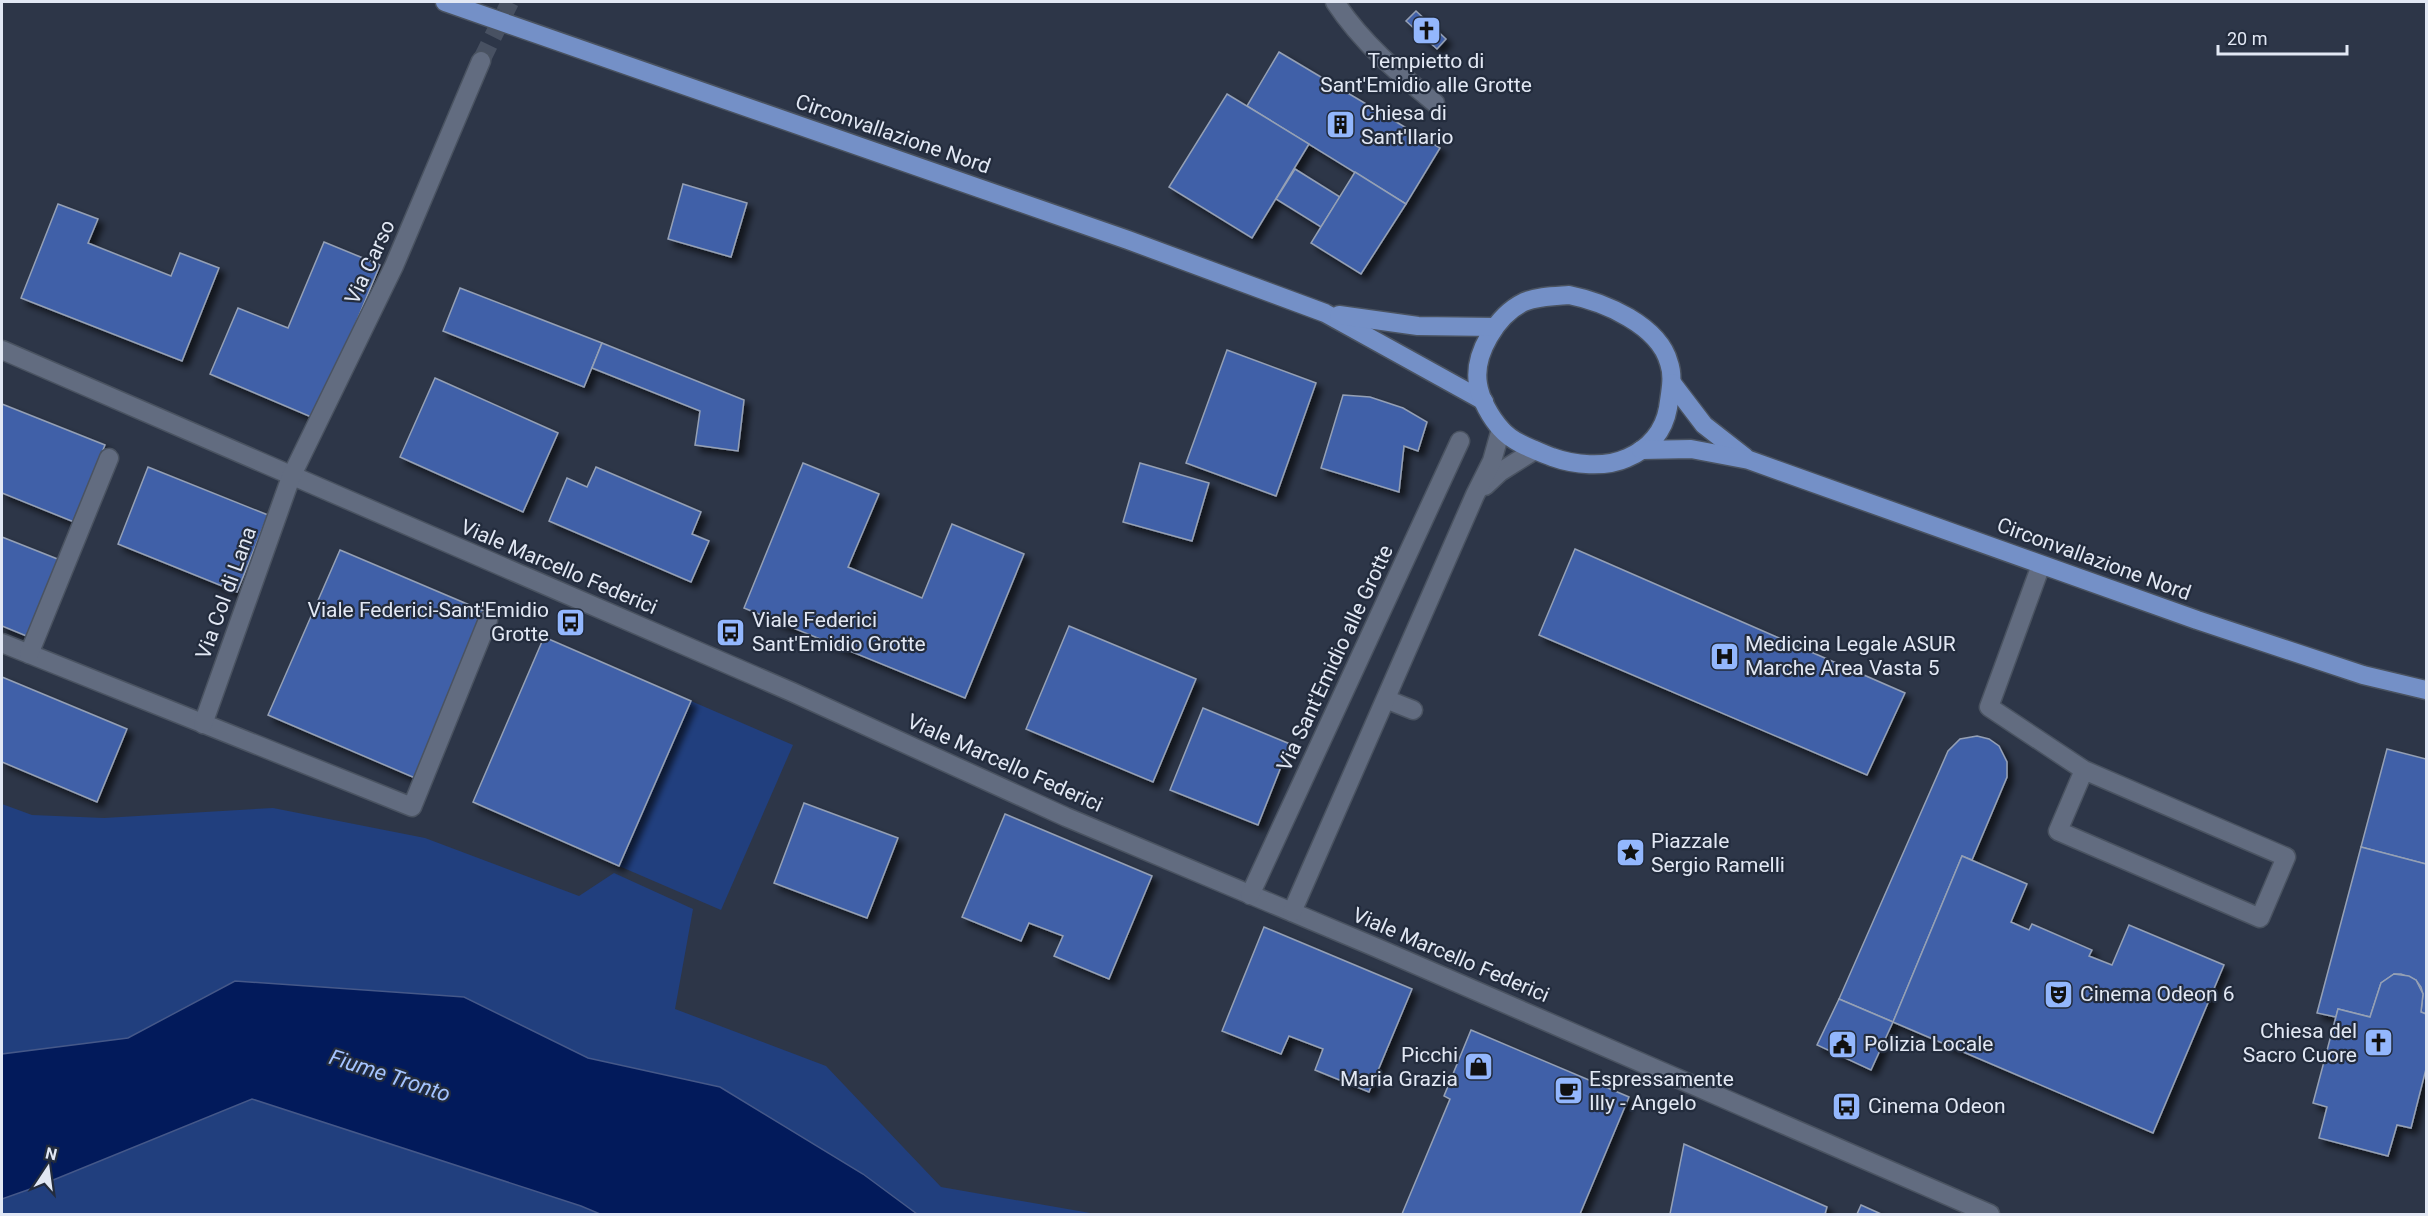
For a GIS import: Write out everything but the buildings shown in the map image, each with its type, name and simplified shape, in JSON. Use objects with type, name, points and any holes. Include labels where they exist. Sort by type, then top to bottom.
[{"type":"main road","name":"Circonvallazione Nord","points":[[445,2],[1128,240],[1325,313],[1484,402]]},
{"type":"main road","name":"Circonvallazione Nord","points":[[1569,295],[1607,305],[1641,326],[1664,347],[1670,364],[1672,383],[1666,416],[1654,441],[1628,458],[1589,464],[1564,461],[1514,440],[1501,429],[1484,402],[1478,385],[1480,356],[1495,327],[1509,312],[1525,302],[1547,296],[1569,295]]},
{"type":"main road","name":"Circonvallazione Nord","points":[[1325,313],[1418,326],[1495,327]]},
{"type":"main road","name":"Circonvallazione Nord","points":[[1672,383],[1704,425],[1749,460]]},
{"type":"main road","name":"Circonvallazione Nord","points":[[1641,450],[1692,449],[1749,460],[2041,565],[2362,675],[2427,690]]},
{"type":"street","points":[[1335,2],[1351,25],[1384,60],[1435,103]]},
{"type":"street","name":"Via Carso","points":[[291,477],[394,266],[481,61]]},
{"type":"street","name":"Viale Marcello Federici","points":[[2,350],[792,692],[1066,817],[1292,912],[1990,1215]]},
{"type":"street","points":[[1292,912],[1492,461],[1501,429]]},
{"type":"street","name":"Via Sant'Emidio alle Grotte","points":[[1250,895],[1460,441]]},
{"type":"street","points":[[1475,495],[1500,472],[1534,450]]},
{"type":"street","points":[[29,654],[109,458]]},
{"type":"street","name":"Via Col di Lana","points":[[203,724],[291,477]]},
{"type":"street","points":[[2041,565],[1989,707],[2084,770],[2286,857],[2260,918],[2058,831],[2084,770]]},
{"type":"street","points":[[2,643],[412,807],[488,620]]},
{"type":"street","points":[[1364,749],[1393,702],[1393,681]]},
{"type":"street","points":[[1393,702],[1413,710]]},
{"type":"shaded area","points":[[691,701],[793,745],[721,910],[619,866]]},
{"type":"shaded area","points":[[2,804],[32,815],[104,818],[273,808],[425,838],[579,896],[614,873],[693,909],[675,1009],[826,1066],[941,1187],[1096,1214],[917,1214],[863,1174],[720,1087],[588,1058],[464,997],[235,981],[128,1038],[2,1054]]},
{"type":"shaded area","points":[[252,1099],[600,1214],[2,1214],[2,1199]]},
{"type":"water","name":"Fiume Tronto","points":[[235,981],[464,997],[588,1058],[720,1087],[863,1174],[917,1214],[600,1214],[252,1099],[2,1199],[2,1054],[128,1038]]},
{"type":"tunnel","points":[[481,61],[510,2]]},
{"type":"place","name":"Tempietto di Sant'Emidio alle Grotte","points":[[1426,30]]},
{"type":"place","name":"Chiesa di Sant'Ilario","points":[[1340,125]]},
{"type":"place","name":"Viale Federici-Sant'Emidio Grotte","points":[[570,622]]},
{"type":"place","name":"Viale Federici Sant'Emidio Grotte","points":[[731,632]]},
{"type":"place","name":"Medicina Legale ASUR Marche Area Vasta 5","points":[[1724,656]]},
{"type":"place","name":"Piazzale Sergio Ramelli","points":[[1630,853]]},
{"type":"place","name":"Cinema Odeon 6","points":[[2059,994]]},
{"type":"place","name":"Chiesa del Sacro Cuore","points":[[2378,1043]]},
{"type":"place","name":"Polizia Locale","points":[[1843,1044]]},
{"type":"place","name":"Picchi Maria Grazia","points":[[1479,1067]]},
{"type":"place","name":"Espressamente Illy - Angelo","points":[[1568,1091]]},
{"type":"place","name":"Cinema Odeon","points":[[1847,1106]]}]
